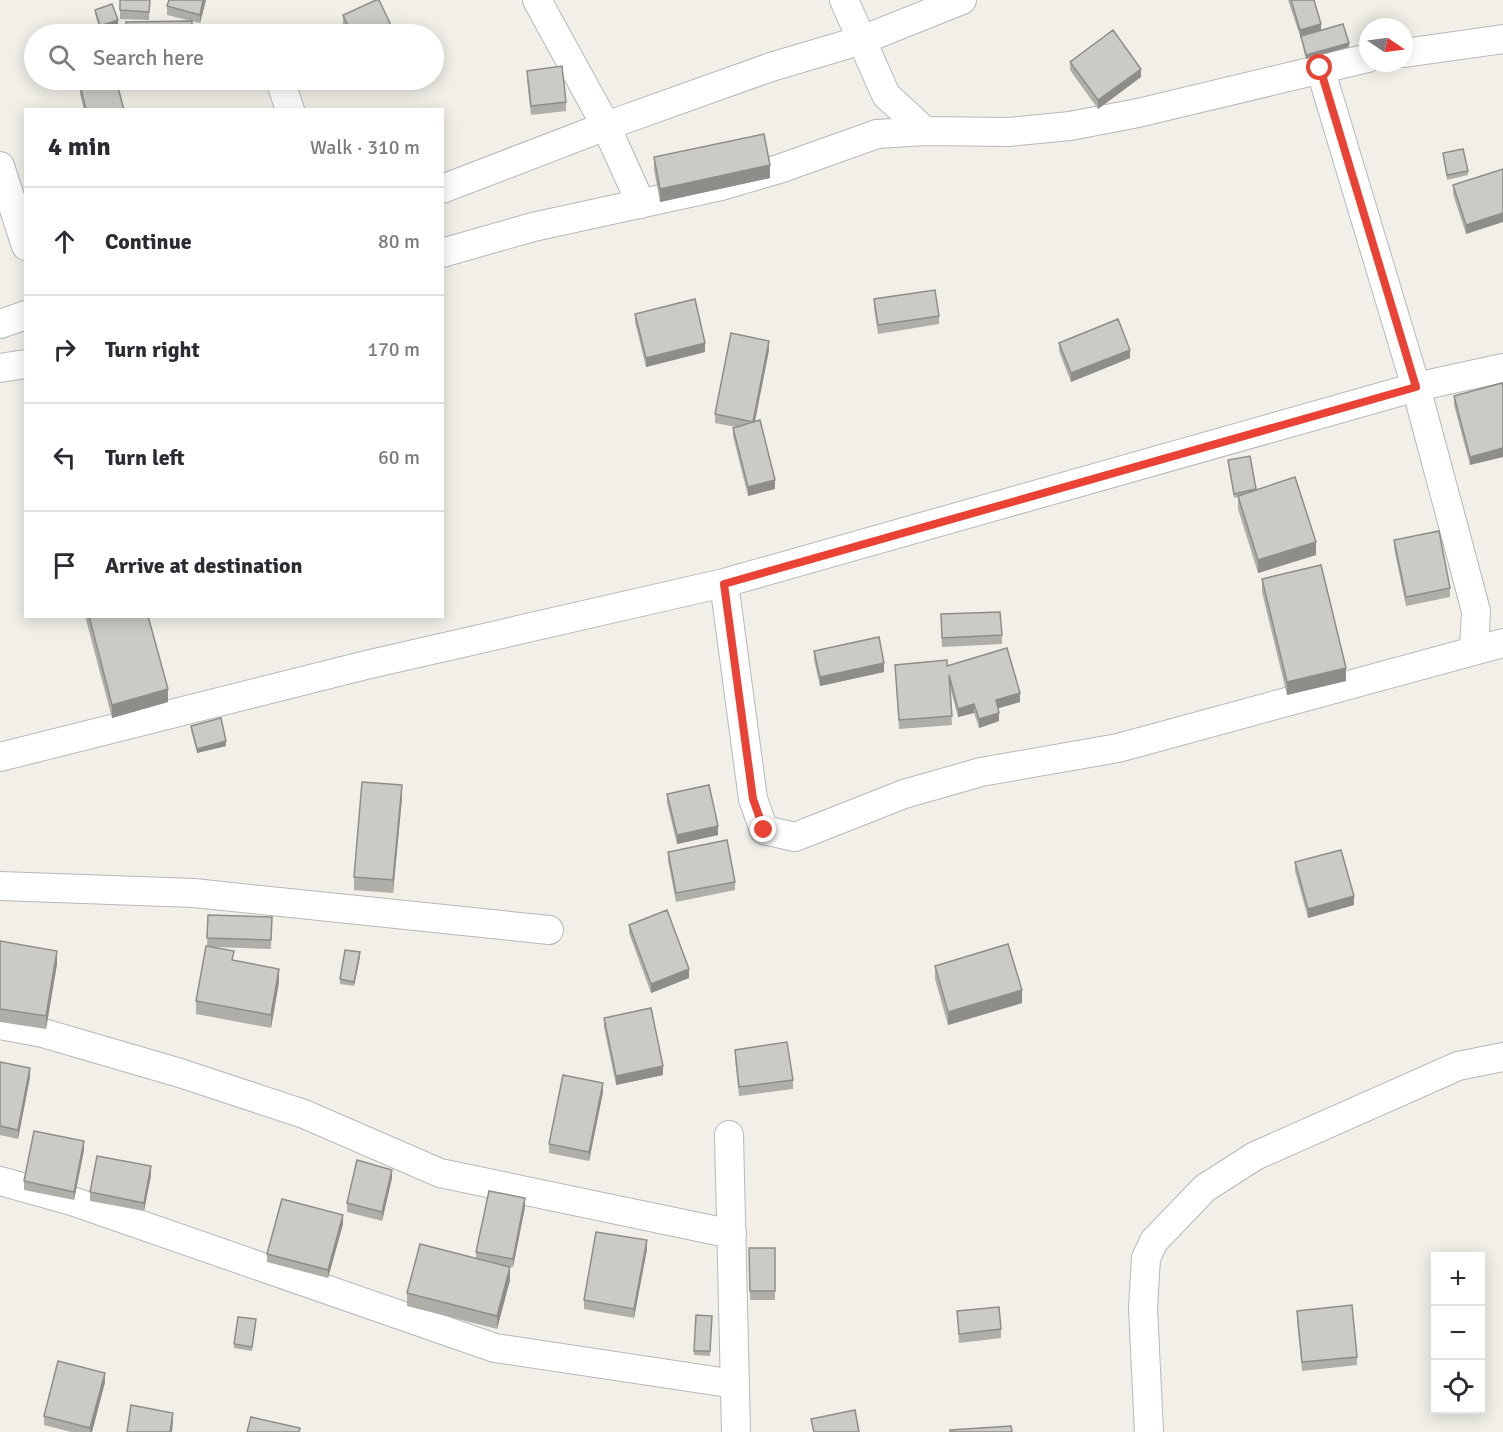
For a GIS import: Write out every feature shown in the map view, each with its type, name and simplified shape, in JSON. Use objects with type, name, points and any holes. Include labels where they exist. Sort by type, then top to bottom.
[{"type":"street","points":[[537,0],[606,126],[641,204]]},
{"type":"street","points":[[844,0],[886,95],[925,131]]},
{"type":"street","points":[[444,188],[606,126],[771,67],[862,40],[962,0]]},
{"type":"street","points":[[1413,52],[1503,39]]},
{"type":"street","points":[[444,252],[534,227],[721,186],[779,169],[877,134],[925,131],[1008,132],[1070,126],[1138,113],[1359,60]]},
{"type":"street","points":[[1320,68],[1416,387],[1476,611],[1474,650]]},
{"type":"street","points":[[283,90],[289,108]]},
{"type":"street","points":[[877,134],[886,95]]},
{"type":"street","points":[[0,166],[24,240]]},
{"type":"street","points":[[0,324],[24,316]]},
{"type":"street","points":[[0,368],[24,364]]},
{"type":"street","points":[[0,757],[366,664],[724,584],[1416,387],[1503,368]]},
{"type":"street","points":[[724,584],[753,799],[764,830],[795,837],[904,794],[981,772],[1118,748],[1503,643]]},
{"type":"street","points":[[1476,611],[1503,632]]},
{"type":"street","points":[[0,886],[194,892],[549,930]]},
{"type":"street","points":[[0,1025],[43,1033],[135,1059],[304,1113],[440,1173],[732,1234]]},
{"type":"street","points":[[1149,1432],[1143,1308],[1146,1258],[1154,1241],[1205,1188],[1255,1156],[1458,1066],[1503,1057]]},
{"type":"street","points":[[729,1135],[735,1432]]},
{"type":"street","points":[[0,1181],[72,1201],[495,1348],[735,1384]]},
{"type":"building","points":[[120,0],[150,0],[149,12],[120,10]]},
{"type":"building","points":[[169,0],[203,0],[200,15],[167,6]]},
{"type":"building","points":[[379,0],[390,24],[347,24],[343,15]]},
{"type":"building","points":[[1291,0],[1314,0],[1321,24],[1300,30]]},
{"type":"building","points":[[112,4],[118,20],[99,24],[95,10]]},
{"type":"building","points":[[192,21],[192,24],[126,24],[126,22]]},
{"type":"building","points":[[1343,24],[1349,43],[1306,55],[1301,36]]},
{"type":"building","points":[[1113,30],[1141,69],[1098,100],[1070,62]]},
{"type":"building","points":[[562,66],[566,102],[531,106],[527,71]]},
{"type":"building","points":[[81,90],[119,90],[123,108],[86,108]]},
{"type":"building","points":[[764,134],[770,165],[660,189],[654,157]]},
{"type":"building","points":[[1463,149],[1468,171],[1447,175],[1443,153]]},
{"type":"building","points":[[1503,169],[1503,213],[1466,225],[1453,185]]},
{"type":"building","points":[[935,290],[939,316],[878,325],[874,299]]},
{"type":"building","points":[[695,299],[705,343],[646,358],[635,314]]},
{"type":"building","points":[[1118,319],[1130,350],[1071,373],[1059,343]]},
{"type":"building","points":[[731,333],[769,341],[753,422],[715,414]]},
{"type":"building","points":[[1502,383],[1503,448],[1470,457],[1454,396]]},
{"type":"building","points":[[760,420],[775,480],[748,487],[733,428]]},
{"type":"building","points":[[1250,456],[1256,489],[1234,494],[1228,460]]},
{"type":"building","points":[[1295,477],[1316,542],[1258,560],[1238,496]]},
{"type":"building","points":[[1439,531],[1450,588],[1406,597],[1394,540]]},
{"type":"building","points":[[1321,565],[1346,668],[1287,682],[1262,579]]},
{"type":"building","points":[[1000,612],[1002,635],[942,638],[941,614]]},
{"type":"building","points":[[90,618],[149,618],[168,689],[112,705]]},
{"type":"building","points":[[879,637],[884,663],[820,677],[814,651]]},
{"type":"building","points":[[1007,648],[1020,693],[996,700],[999,713],[979,719],[974,704],[958,709],[949,675],[952,716],[899,720],[895,665],[947,660],[947,666]]},
{"type":"building","points":[[221,718],[226,741],[197,749],[191,726]]},
{"type":"building","points":[[362,782],[402,785],[393,880],[354,877]]},
{"type":"building","points":[[709,785],[718,826],[677,835],[667,794]]},
{"type":"building","points":[[727,840],[735,882],[676,893],[668,852]]},
{"type":"building","points":[[1341,850],[1354,896],[1308,909],[1295,862]]},
{"type":"building","points":[[667,910],[689,969],[651,984],[629,925]]},
{"type":"building","points":[[208,915],[272,917],[271,940],[207,938]]},
{"type":"building","points":[[0,941],[57,951],[46,1016],[0,1009]]},
{"type":"building","points":[[1008,944],[1022,990],[948,1012],[935,966]]},
{"type":"building","points":[[206,946],[234,951],[232,960],[279,969],[271,1015],[196,1001]]},
{"type":"building","points":[[345,950],[360,952],[354,982],[340,979]]},
{"type":"building","points":[[651,1008],[663,1066],[616,1076],[604,1018]]},
{"type":"building","points":[[787,1042],[793,1080],[739,1087],[735,1050]]},
{"type":"building","points":[[0,1062],[30,1068],[18,1130],[0,1126]]},
{"type":"building","points":[[563,1075],[603,1083],[589,1152],[549,1144]]},
{"type":"building","points":[[34,1131],[84,1141],[74,1192],[24,1181]]},
{"type":"building","points":[[97,1156],[151,1166],[144,1203],[90,1192]]},
{"type":"building","points":[[357,1160],[392,1170],[382,1212],[347,1203]]},
{"type":"building","points":[[489,1191],[525,1198],[513,1259],[476,1252]]},
{"type":"building","points":[[282,1199],[343,1215],[328,1270],[267,1254]]},
{"type":"building","points":[[596,1232],[647,1240],[634,1309],[584,1300]]},
{"type":"building","points":[[420,1244],[510,1267],[497,1316],[407,1293]]},
{"type":"building","points":[[749,1248],[775,1248],[775,1291],[750,1291]]},
{"type":"building","points":[[1352,1305],[1357,1357],[1302,1362],[1297,1311]]},
{"type":"building","points":[[999,1307],[1001,1329],[959,1334],[957,1311]]},
{"type":"building","points":[[696,1315],[712,1316],[710,1351],[694,1351]]},
{"type":"building","points":[[238,1317],[256,1319],[252,1347],[234,1344]]},
{"type":"building","points":[[58,1361],[105,1373],[90,1428],[44,1416]]},
{"type":"building","points":[[131,1405],[173,1413],[170,1432],[127,1432]]},
{"type":"building","points":[[855,1410],[859,1432],[814,1432],[811,1419]]},
{"type":"building","points":[[251,1417],[300,1428],[299,1432],[247,1432]]},
{"type":"building","points":[[1011,1426],[1012,1432],[950,1432],[950,1430]]},
{"type":"route","points":[[764,830],[753,799],[724,584],[913,528],[1416,387],[1320,68]]}]
